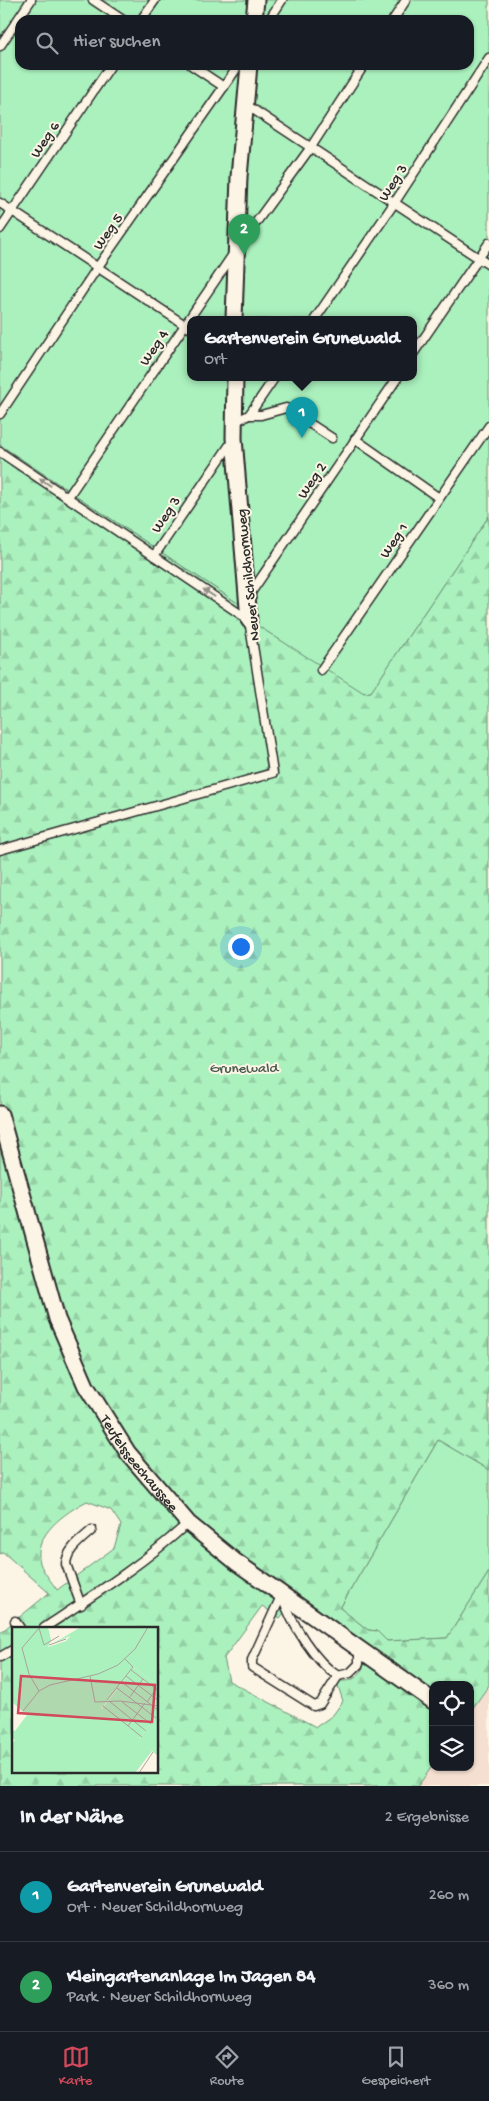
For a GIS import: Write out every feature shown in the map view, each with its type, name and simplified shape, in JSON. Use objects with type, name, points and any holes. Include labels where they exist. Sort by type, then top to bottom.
[{"type":"street","points":[[254,15],[256,0]]},
{"type":"street","points":[[234,316],[236,250],[248,70]]},
{"type":"street","name":"Neuer Schildhornweg","points":[[235,381],[234,438],[249,620]]},
{"type":"street","name":"Teufelsseechaussee","points":[[0,1114],[48,1291],[67,1346],[86,1386],[123,1445],[188,1523],[236,1562],[429,1698]]},
{"type":"lane","points":[[21,15],[31,0]]},
{"type":"lane","points":[[93,0],[116,15]]},
{"type":"lane","points":[[144,15],[155,0]]},
{"type":"lane","points":[[272,15],[282,0]]},
{"type":"lane","points":[[396,15],[406,0]]},
{"type":"lane","points":[[0,46],[15,24]]},
{"type":"lane","name":"Weg 3","points":[[317,316],[395,202],[489,58]]},
{"type":"lane","name":"Weg 6","points":[[0,229],[108,70]]},
{"type":"lane","points":[[198,70],[224,87]]},
{"type":"lane","name":"Weg 5","points":[[0,414],[97,268],[236,70]]},
{"type":"lane","name":"Weg 4","points":[[195,316],[236,250],[311,147],[361,70]]},
{"type":"lane","points":[[245,104],[489,265]]},
{"type":"lane","points":[[0,203],[187,326]]},
{"type":"lane","points":[[417,348],[489,243]]},
{"type":"lane","name":"Weg 4","points":[[68,497],[187,328]]},
{"type":"lane","points":[[249,415],[272,381]]},
{"type":"lane","name":"Weg 2","points":[[247,598],[395,381]]},
{"type":"lane","points":[[234,422],[249,415],[261,415],[286,408],[332,438]]},
{"type":"lane","name":"Weg 1","points":[[321,670],[489,426]]},
{"type":"lane","name":"Weg 3","points":[[154,556],[234,438]]},
{"type":"lane","points":[[355,439],[439,498]]},
{"type":"lane","points":[[0,452],[249,620]]},
{"type":"lane","name":"Neuer Schildhornweg","points":[[0,850],[273,773],[249,620]]},
{"type":"lane","points":[[46,1627],[159,1550],[188,1523]]},
{"type":"lane","points":[[80,1605],[66,1564],[66,1557],[69,1551],[92,1530]]},
{"type":"lane","points":[[282,1594],[288,1614],[293,1622],[325,1668],[338,1676]]},
{"type":"lane","points":[[282,1594],[252,1660],[252,1667],[314,1706],[320,1704],[338,1676],[350,1673],[359,1664],[359,1650]]},
{"type":"lane","points":[[15,1621],[19,1627]]},
{"type":"lane","points":[[0,1657],[12,1650]]},
{"type":"shaded area","points":[[489,1685],[489,1786],[418,1786],[429,1771],[474,1771],[474,1706]]},
{"type":"green space","points":[[0,0],[489,0],[489,516],[371,692],[364,693],[355,689],[258,626],[256,604],[239,604],[0,445]]},
{"type":"green space","name":"Grunewald","points":[[0,445],[239,604],[256,603],[258,626],[364,693],[371,692],[489,516],[489,1470],[438,1440],[340,1608],[368,1630],[377,1631],[387,1641],[447,1638],[489,1572],[489,1685],[474,1706],[474,1681],[429,1681],[429,1771],[418,1786],[0,1786],[0,1633],[49,1593],[3,1552],[0,1554]],"holes":[[[87,1501],[111,1510],[121,1525],[114,1548],[57,1590],[40,1563],[39,1553],[41,1543],[53,1526],[70,1511]],[[262,1606],[280,1618],[288,1608],[365,1661],[364,1666],[355,1678],[346,1681],[336,1680],[343,1701],[333,1715],[316,1727],[229,1681],[224,1658]]]},
{"type":"green space","points":[[438,1440],[489,1470],[489,1572],[447,1638],[387,1641],[377,1631],[368,1630],[340,1608]]},
{"type":"place","name":"Kleingartenanlage Im Jagen 84","points":[[244,255]]},
{"type":"place","name":"Gartenverein Grunewald","points":[[302,438]]}]
